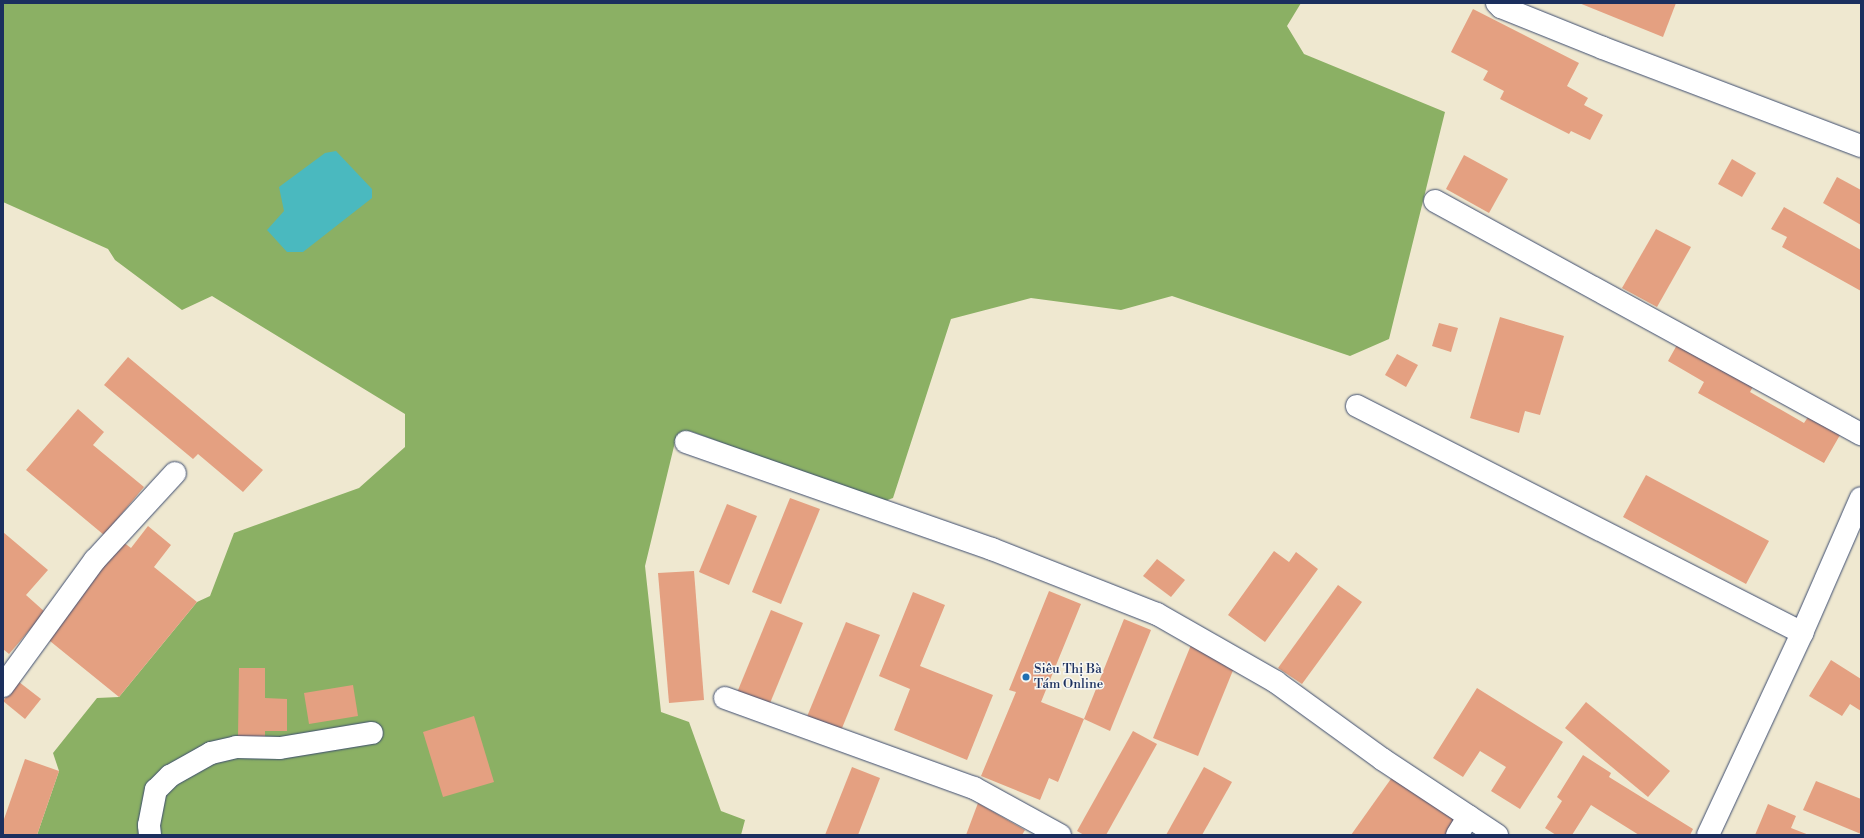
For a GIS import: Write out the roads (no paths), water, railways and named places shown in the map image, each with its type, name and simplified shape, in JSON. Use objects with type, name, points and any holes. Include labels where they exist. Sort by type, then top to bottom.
[{"type":"street","points":[[1497,3],[1501,7],[1603,48],[1861,146]]},
{"type":"street","points":[[1435,201],[1861,434]]},
{"type":"street","points":[[1357,406],[1802,633]]},
{"type":"street","points":[[686,442],[992,549],[1157,614],[1276,682],[1382,759],[1497,835]]},
{"type":"street","points":[[3,686],[95,560],[175,473]]},
{"type":"street","points":[[1708,835],[1802,633],[1861,498]]},
{"type":"street","points":[[725,698],[974,788],[1060,835]]},
{"type":"street","points":[[150,835],[150,825],[156,790],[170,776],[211,753],[236,747],[280,748],[372,733]]},
{"type":"street","points":[[1457,835],[1469,816]]},
{"type":"water","points":[[336,151],[372,189],[372,198],[303,252],[287,252],[267,230],[284,211],[279,187],[325,153]]},
{"type":"place","name":"Siêu Thị Bà Tám Online","points":[[1026,677]]}]
